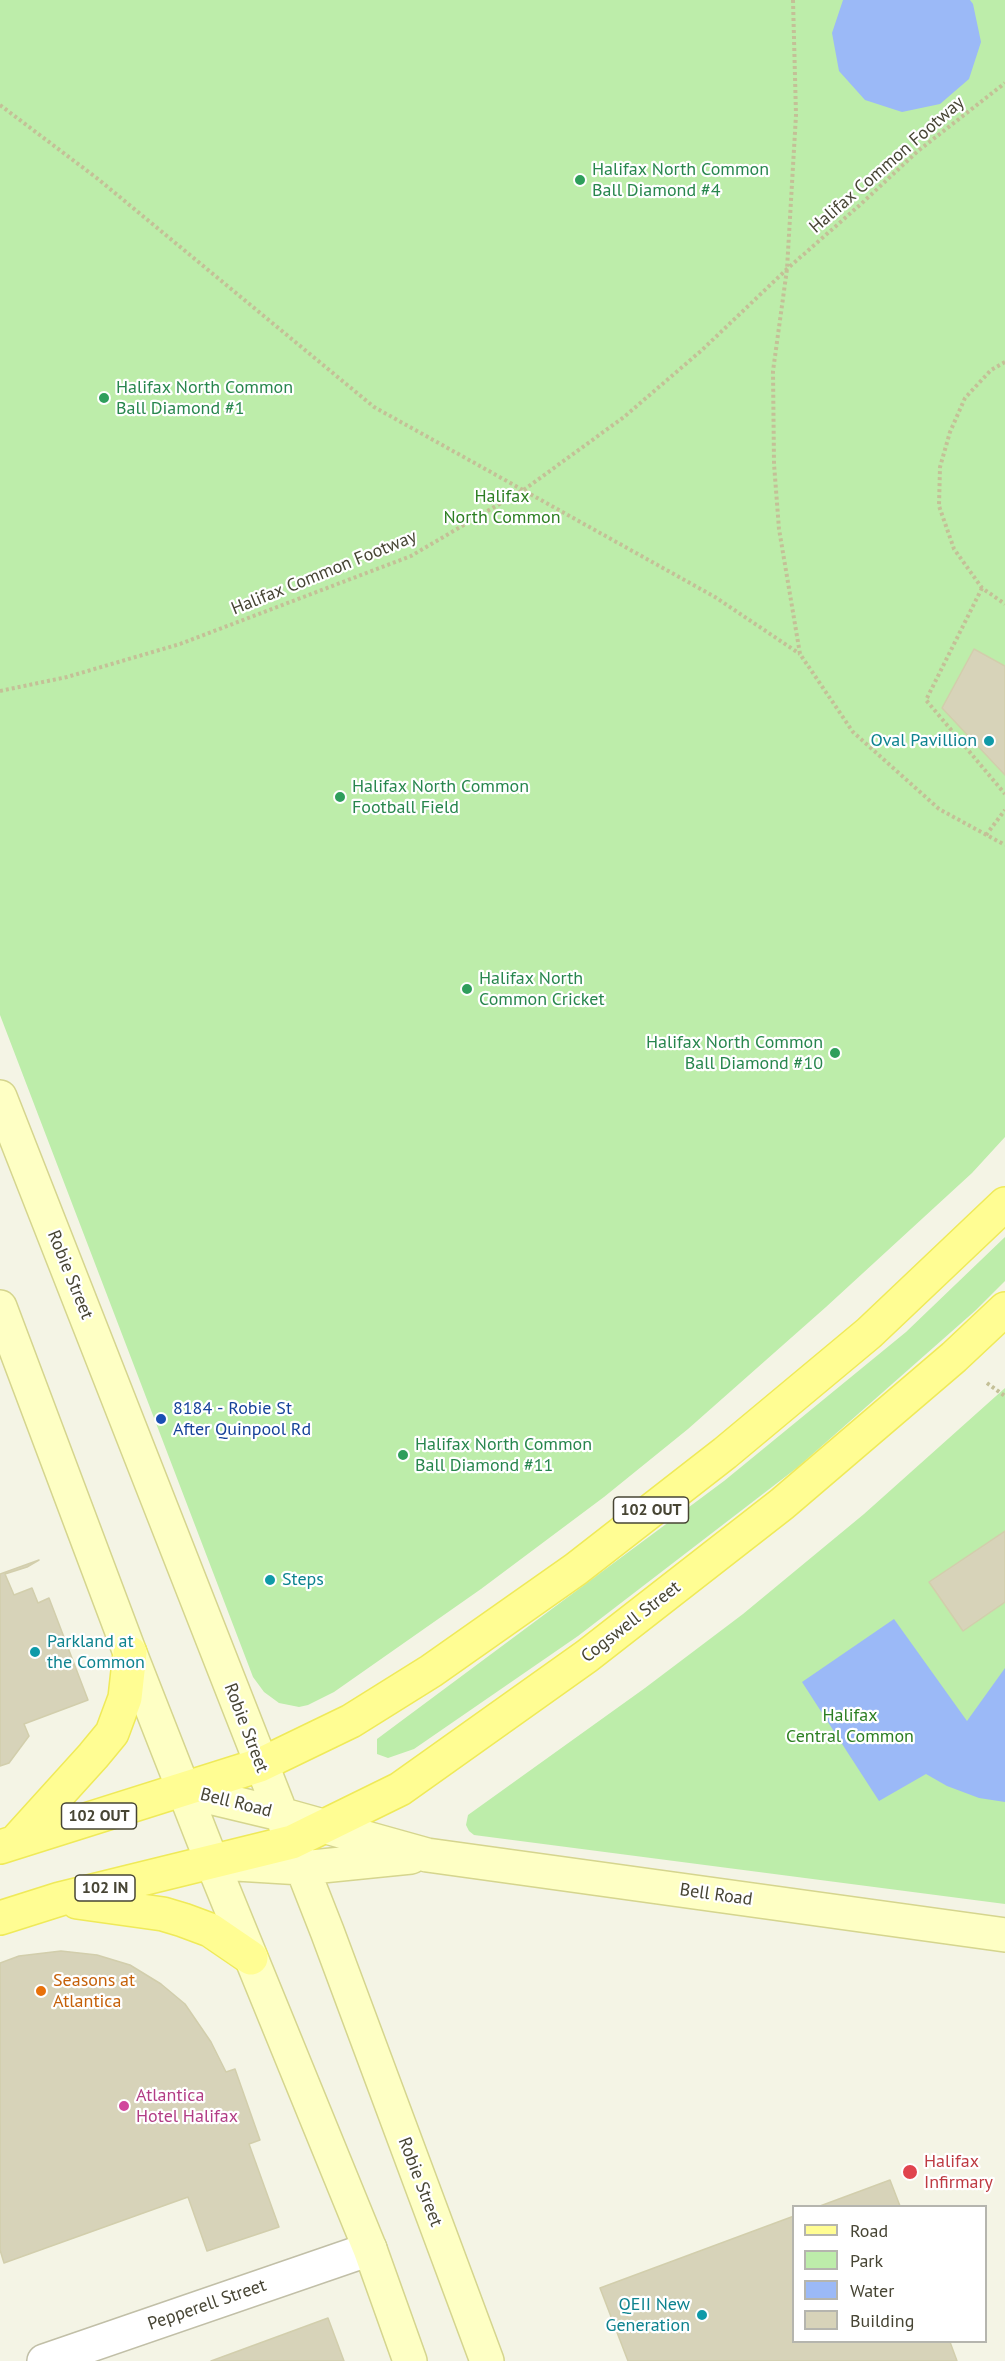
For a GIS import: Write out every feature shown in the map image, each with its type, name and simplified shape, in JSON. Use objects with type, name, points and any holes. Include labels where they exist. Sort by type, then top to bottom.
[{"type":"main road","name":"Robie Street","points":[[0,1097],[291,1842],[486,2361]]},
{"type":"main road","name":"102 OUT","points":[[7,1845],[184,1791],[260,1765],[351,1721],[431,1671],[576,1569],[725,1453],[869,1334],[1005,1204]]},
{"type":"main road","points":[[0,1307],[130,1653],[212,1862],[370,2249],[410,2361]]},
{"type":"main road","name":"Cogswell Street","points":[[212,1862],[291,1842],[327,1827],[400,1789],[587,1656],[782,1504],[954,1357],[1005,1309]]},
{"type":"main road","points":[[7,1845],[93,1756],[112,1733],[125,1698],[130,1653]]},
{"type":"main road","name":"Bell Road","points":[[184,1791],[291,1842],[427,1855],[1005,1935]]},
{"type":"main road","name":"Bell Road","points":[[327,1827],[427,1855]]},
{"type":"main road","name":"102 IN","points":[[0,1918],[60,1899],[212,1862]]},
{"type":"main road","points":[[60,1899],[163,1914],[210,1930],[251,1958]]},
{"type":"street","name":"Pepperell Street","points":[[44,2361],[370,2249]]},
{"type":"path","name":"Halifax Common Footway","points":[[793,0],[796,115],[787,269],[773,372],[774,464],[779,530],[800,654],[854,732],[939,809],[1005,845]]},
{"type":"path","name":"Halifax Common Footway","points":[[0,691],[67,677],[180,644],[411,556],[525,489],[624,417],[702,350],[787,269],[918,151],[1005,83]]},
{"type":"path","points":[[0,105],[98,179],[375,407],[715,597],[800,654]]},
{"type":"path","points":[[1005,362],[991,370],[965,398],[950,432],[940,467],[939,506],[954,549],[982,588],[1005,604]]},
{"type":"path","points":[[982,588],[926,700],[1005,794]]},
{"type":"path","points":[[986,835],[1005,810]]},
{"type":"path","points":[[987,1383],[1005,1396]]},
{"type":"green space","name":"Halifax North Common","points":[[0,0],[1005,0],[1005,1137],[972,1173],[826,1307],[688,1429],[604,1497],[481,1589],[334,1692],[299,1707],[279,1703],[264,1692],[253,1677],[0,1015]]},
{"type":"green space","points":[[1005,1237],[1005,1281],[976,1310],[798,1467],[578,1636],[414,1749],[388,1758],[377,1754],[377,1739],[724,1481],[906,1332]]},
{"type":"green space","name":"Halifax Central Common","points":[[1005,1388],[1005,1904],[474,1835],[469,1831],[466,1825],[468,1815],[645,1688],[743,1614],[864,1514]]},
{"type":"water","points":[[843,0],[970,0],[973,4],[981,42],[969,79],[940,104],[902,112],[865,100],[839,71],[832,33]]},
{"type":"water","points":[[894,1619],[967,1721],[1005,1668],[1005,1802],[979,1798],[947,1786],[926,1774],[879,1801],[802,1682]]},
{"type":"building","name":"Oval Pavillion","points":[[974,649],[1005,666],[1005,775],[942,708]]},
{"type":"building","points":[[1005,1531],[1005,1602],[963,1631],[929,1582]]},
{"type":"building","name":"Parkland at the Common","points":[[39,1560],[27,1567],[5,1574],[14,1595],[32,1588],[38,1603],[49,1598],[88,1700],[24,1724],[29,1736],[9,1763],[0,1766],[0,1574]]},
{"type":"building","name":"Atlantica Hotel Halifax","points":[[61,1951],[97,1955],[130,1965],[161,1984],[185,2004],[211,2042],[226,2072],[235,2069],[260,2140],[249,2144],[279,2227],[207,2251],[188,2197],[4,2263],[0,2250],[0,1963],[19,1956]]},
{"type":"building","points":[[890,2180],[900,2205],[823,2205]]},
{"type":"building","name":"QEII New Generation","points":[[792,2217],[792,2343],[950,2343],[957,2361],[628,2361],[600,2288]]},
{"type":"building","points":[[328,2318],[344,2361],[211,2361]]},
{"type":"place","name":"Halifax North Common Ball Diamond #4","points":[[580,180]]},
{"type":"place","name":"Halifax North Common Ball Diamond #1","points":[[104,398]]},
{"type":"place","name":"Oval Pavillion","points":[[989,741]]},
{"type":"place","name":"Halifax North Common Football Field","points":[[340,797]]},
{"type":"place","name":"Halifax North Common Cricket","points":[[467,989]]},
{"type":"place","name":"Halifax North Common Ball Diamond #10","points":[[835,1053]]},
{"type":"place","name":"8184 - Robie St After Quinpool Rd","points":[[161,1419]]},
{"type":"place","name":"Halifax North Common Ball Diamond #11","points":[[403,1455]]},
{"type":"place","name":"Steps","points":[[270,1580]]},
{"type":"place","name":"Parkland at the Common","points":[[35,1652]]},
{"type":"place","name":"Seasons at Atlantica","points":[[41,1991]]},
{"type":"place","name":"Atlantica Hotel Halifax","points":[[124,2106]]},
{"type":"place","name":"Halifax Infirmary","points":[[910,2172]]},
{"type":"place","name":"QEII New Generation","points":[[702,2315]]}]
